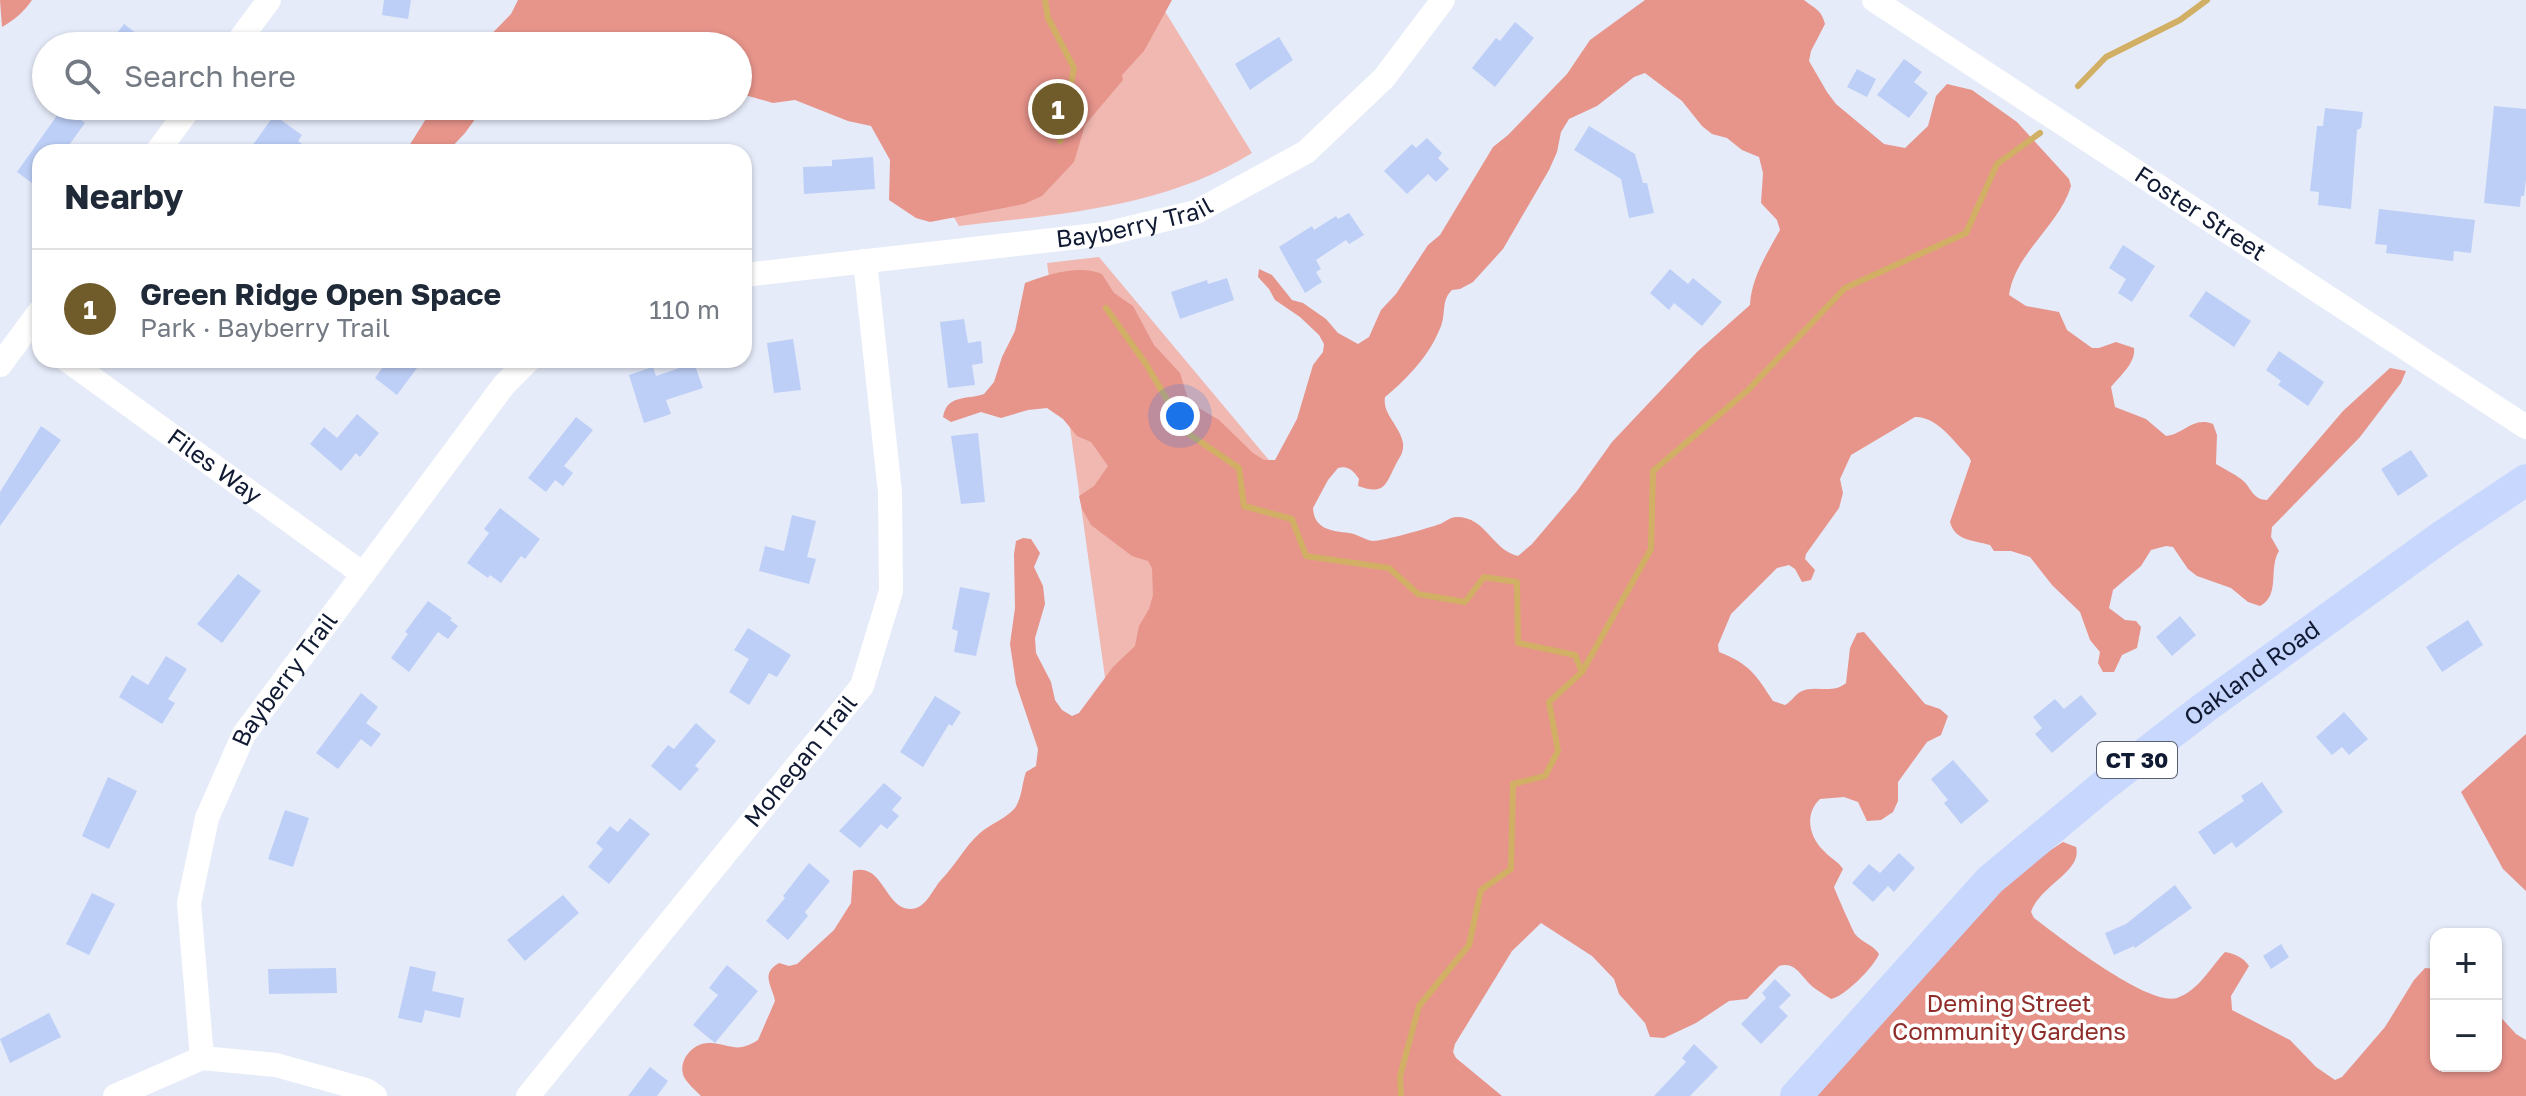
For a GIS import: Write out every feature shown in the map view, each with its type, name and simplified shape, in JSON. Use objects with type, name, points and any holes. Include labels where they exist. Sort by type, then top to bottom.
[{"type":"main road","name":"Oakland Road","points":[[1796,1096],[1990,880],[2094,793],[2217,699],[2444,535],[2526,480]]},
{"type":"street","points":[[245,32],[269,0]]},
{"type":"street","name":"Bayberry Trail","points":[[752,274],[1105,234],[1196,212],[1306,152],[1384,78],[1443,0]]},
{"type":"street","name":"Foster Street","points":[[1874,0],[2526,427]]},
{"type":"street","points":[[163,144],[181,120]]},
{"type":"street","name":"Mohegan Trail","points":[[528,1096],[862,686],[891,591],[890,492],[865,261]]},
{"type":"street","points":[[0,365],[32,330]]},
{"type":"street","name":"Files Way","points":[[78,368],[363,574]]},
{"type":"street","name":"Bayberry Trail","points":[[202,1058],[189,903],[207,818],[244,734],[504,385],[521,368]]},
{"type":"street","points":[[115,1096],[202,1058],[276,1065],[366,1090],[375,1096]]},
{"type":"shaded area","points":[[1158,0],[1252,153],[1183,186],[1147,197],[1073,212],[959,226],[852,43],[752,46],[752,32],[700,32]]},
{"type":"shaded area","points":[[1099,257],[1284,478],[1110,713],[1047,263]]},
{"type":"green space","points":[[0,0],[32,0],[2,27]]},
{"type":"green space","points":[[518,0],[1172,0],[1144,51],[1085,125],[1074,162],[1042,196],[1024,204],[930,222],[916,218],[889,200],[890,160],[871,126],[848,121],[795,100],[773,103],[752,97],[752,32],[494,32],[511,14]]},
{"type":"green space","points":[[1645,0],[1804,0],[1819,12],[1825,24],[1809,61],[1836,104],[1884,144],[1905,148],[1928,126],[1936,96],[1947,84],[1972,90],[2017,122],[2069,179],[2071,186],[2057,214],[2020,266],[2009,295],[2026,306],[2059,312],[2067,330],[2092,348],[2116,342],[2134,348],[2130,364],[2111,387],[2115,407],[2146,419],[2166,436],[2200,422],[2213,424],[2217,435],[2216,464],[2245,482],[2262,499],[2267,500],[2343,411],[2390,368],[2406,371],[2401,383],[2360,437],[2272,527],[2271,537],[2279,551],[2272,588],[2266,601],[2260,606],[2248,602],[2231,588],[2197,576],[2188,569],[2173,547],[2151,550],[2141,566],[2113,590],[2109,608],[2125,620],[2136,621],[2141,627],[2137,648],[2122,655],[2114,672],[2103,672],[2098,663],[2100,652],[2090,640],[2080,612],[2052,585],[2030,557],[2011,551],[1994,551],[1990,545],[1966,539],[1952,528],[1950,522],[1971,461],[1938,426],[1915,417],[1851,455],[1840,479],[1843,493],[1839,508],[1806,554],[1805,559],[1815,570],[1811,580],[1802,582],[1789,565],[1777,568],[1731,614],[1718,645],[1719,652],[1751,671],[1773,701],[1785,705],[1800,692],[1841,687],[1846,683],[1850,648],[1857,633],[1864,632],[1925,704],[1940,709],[1948,716],[1941,735],[1927,742],[1898,782],[1898,801],[1893,812],[1881,820],[1867,821],[1858,802],[1844,797],[1820,799],[1812,811],[1810,825],[1815,839],[1843,869],[1834,887],[1851,926],[1858,937],[1879,954],[1858,981],[1837,997],[1831,999],[1817,990],[1794,968],[1779,966],[1747,999],[1729,1001],[1696,1023],[1664,1038],[1650,1037],[1645,1023],[1619,994],[1614,979],[1592,956],[1541,923],[1512,951],[1453,1052],[1456,1058],[1502,1096],[701,1096],[682,1071],[688,1054],[704,1044],[744,1047],[758,1040],[775,1001],[769,980],[770,971],[779,963],[789,966],[797,964],[834,930],[851,903],[853,871],[871,873],[895,902],[902,907],[916,908],[928,898],[975,838],[1015,808],[1026,772],[1036,766],[1038,749],[1016,684],[1010,644],[1015,608],[1016,541],[1031,539],[1040,553],[1034,567],[1043,586],[1045,604],[1035,638],[1036,653],[1062,710],[1072,716],[1079,713],[1113,667],[1135,646],[1139,626],[1153,595],[1152,568],[1148,561],[1132,556],[1091,525],[1082,509],[1079,496],[1094,486],[1108,466],[1091,442],[1077,436],[1063,419],[1047,408],[1001,418],[981,412],[951,422],[943,417],[953,401],[984,394],[994,382],[1015,331],[1025,283],[1073,270],[1102,274],[1114,293],[1133,306],[1154,345],[1180,373],[1189,402],[1219,420],[1253,453],[1264,460],[1275,460],[1297,419],[1313,365],[1323,352],[1324,344],[1300,317],[1275,300],[1258,277],[1259,269],[1272,275],[1292,300],[1303,303],[1326,319],[1338,333],[1358,344],[1369,337],[1381,310],[1396,294],[1428,245],[1440,235],[1493,147],[1567,74],[1590,40]],"holes":[[[1645,73],[1682,101],[1712,134],[1727,138],[1742,150],[1759,157],[1763,173],[1761,203],[1777,220],[1780,230],[1757,276],[1750,305],[1697,352],[1612,442],[1577,491],[1518,556],[1509,553],[1467,518],[1454,517],[1440,524],[1373,541],[1320,525],[1313,508],[1338,468],[1350,469],[1359,479],[1358,486],[1367,489],[1378,489],[1389,479],[1402,453],[1403,443],[1386,409],[1385,397],[1410,374],[1431,347],[1452,290],[1473,282],[1503,249],[1549,170],[1561,132],[1569,119],[1597,106],[1634,77]]]},
{"type":"green space","points":[[425,120],[474,120],[455,144],[410,144]]},
{"type":"green space","points":[[2526,734],[2526,891],[2503,869],[2461,792]]},
{"type":"green space","name":"Deming Street Community Gardens","points":[[2063,842],[2076,847],[2073,864],[2042,894],[2031,912],[2034,918],[2126,982],[2164,998],[2177,998],[2185,994],[2198,984],[2225,952],[2238,956],[2249,966],[2231,996],[2232,1010],[2290,1040],[2316,1067],[2335,1080],[2342,1077],[2385,1027],[2414,980],[2425,968],[2430,968],[2430,1072],[2502,1072],[2502,1019],[2526,1040],[2526,1096],[1817,1096],[1991,889]]},
{"type":"building","points":[[384,0],[411,0],[408,19],[382,15]]},
{"type":"building","points":[[1515,22],[1534,38],[1495,87],[1472,68],[1496,38],[1500,41]]},
{"type":"building","points":[[124,24],[135,32],[118,32]]},
{"type":"building","points":[[1279,37],[1293,60],[1250,90],[1235,64]]},
{"type":"building","points":[[1904,59],[1922,72],[1914,82],[1928,93],[1909,118],[1877,95]]},
{"type":"building","points":[[1857,69],[1876,79],[1867,97],[1847,87]]},
{"type":"building","points":[[2494,106],[2526,109],[2526,179],[2520,207],[2484,203]]},
{"type":"building","points":[[2325,108],[2363,112],[2361,128],[2357,130],[2351,209],[2318,205],[2319,192],[2310,191],[2317,126],[2323,126]]},
{"type":"building","points":[[54,120],[81,120],[85,123],[70,144],[37,144]]},
{"type":"building","points":[[270,120],[281,120],[302,135],[298,141],[302,144],[254,144]]},
{"type":"building","points":[[1589,126],[1635,154],[1643,183],[1647,183],[1654,213],[1629,218],[1621,179],[1574,150]]},
{"type":"building","points":[[1427,138],[1442,153],[1438,158],[1449,169],[1436,182],[1428,174],[1407,194],[1384,171],[1412,144],[1416,148]]},
{"type":"building","points":[[32,151],[32,183],[17,172]]},
{"type":"building","points":[[873,157],[875,189],[804,194],[803,167],[832,166],[832,160]]},
{"type":"building","points":[[2379,209],[2475,220],[2471,253],[2454,251],[2453,261],[2386,253],[2387,245],[2375,244]]},
{"type":"building","points":[[1349,213],[1364,235],[1349,244],[1346,240],[1316,260],[1321,269],[1316,272],[1322,282],[1305,293],[1279,247],[1312,226],[1314,230],[1336,216],[1338,219]]},
{"type":"building","points":[[2123,245],[2155,266],[2132,302],[2118,293],[2126,279],[2109,268]]},
{"type":"building","points":[[1670,269],[1688,284],[1693,278],[1722,302],[1702,326],[1674,303],[1669,310],[1650,293]]},
{"type":"building","points":[[1227,278],[1234,300],[1180,319],[1171,292],[1207,280],[1208,284]]},
{"type":"building","points":[[2206,291],[2251,321],[2234,347],[2189,316]]},
{"type":"building","points":[[964,319],[968,343],[981,341],[983,363],[972,365],[975,385],[948,388],[940,322]]},
{"type":"building","points":[[793,339],[801,390],[774,393],[767,343]]},
{"type":"building","points":[[2279,351],[2324,382],[2308,406],[2278,385],[2281,381],[2266,370]]},
{"type":"building","points":[[382,368],[417,368],[397,395],[375,378]]},
{"type":"building","points":[[653,368],[656,376],[679,368],[696,368],[703,388],[666,400],[671,414],[644,423],[629,375]]},
{"type":"building","points":[[357,414],[379,433],[360,457],[356,453],[341,471],[310,444],[324,427],[337,438]]},
{"type":"building","points":[[576,417],[593,430],[564,466],[573,473],[563,486],[555,480],[546,492],[528,478]]},
{"type":"building","points":[[41,426],[61,440],[0,526],[0,492]]},
{"type":"building","points":[[978,433],[985,502],[961,504],[951,436]]},
{"type":"building","points":[[2411,450],[2428,476],[2398,496],[2381,469]]},
{"type":"building","points":[[500,508],[540,539],[525,559],[521,556],[501,583],[467,563],[489,533],[484,529]]},
{"type":"building","points":[[792,515],[816,521],[807,557],[816,559],[809,584],[759,571],[765,546],[784,551]]},
{"type":"building","points":[[238,574],[261,591],[222,643],[197,624]]},
{"type":"building","points":[[960,587],[990,593],[976,656],[954,652],[958,631],[952,629]]},
{"type":"building","points":[[428,601],[458,626],[448,639],[438,632],[409,672],[391,658],[408,634],[405,632]]},
{"type":"building","points":[[2180,616],[2196,635],[2172,656],[2156,637]]},
{"type":"building","points":[[2468,620],[2483,645],[2442,672],[2426,647]]},
{"type":"building","points":[[748,628],[791,655],[777,677],[769,673],[749,705],[729,692],[749,659],[734,650]]},
{"type":"building","points":[[166,656],[187,669],[168,699],[175,703],[162,724],[119,697],[132,675],[148,685]]},
{"type":"building","points":[[361,693],[378,707],[366,723],[381,734],[371,747],[361,739],[338,769],[316,753]]},
{"type":"building","points":[[2081,695],[2097,714],[2052,753],[2035,734],[2042,728],[2033,717],[2055,699],[2064,709]]},
{"type":"building","points":[[935,696],[961,712],[952,726],[949,724],[923,767],[900,752]]},
{"type":"building","points":[[2344,712],[2368,739],[2349,755],[2342,747],[2332,755],[2316,737]]},
{"type":"building","points":[[696,723],[716,741],[695,766],[699,769],[680,791],[651,766],[668,745],[674,749]]},
{"type":"building","points":[[1953,760],[1989,801],[1961,824],[1944,803],[1948,800],[1931,779]]},
{"type":"building","points":[[108,777],[137,791],[109,849],[82,836]]},
{"type":"building","points":[[2262,782],[2283,812],[2236,848],[2232,842],[2214,855],[2198,832],[2244,801],[2241,796]]},
{"type":"building","points":[[884,783],[902,798],[892,810],[899,816],[887,829],[881,824],[860,848],[839,831]]},
{"type":"building","points":[[285,810],[309,818],[293,867],[268,859]]},
{"type":"building","points":[[630,818],[650,834],[609,884],[588,867],[603,849],[596,843],[610,826],[618,832]]},
{"type":"building","points":[[1899,853],[1915,868],[1894,892],[1888,886],[1873,902],[1852,883],[1869,864],[1880,873]]},
{"type":"building","points":[[809,863],[830,881],[788,940],[766,921]]},
{"type":"building","points":[[2175,885],[2192,908],[2135,948],[2114,955],[2105,933],[2126,924]]},
{"type":"building","points":[[92,893],[115,904],[89,955],[66,944]]},
{"type":"building","points":[[563,895],[579,913],[525,961],[507,940]]},
{"type":"building","points":[[2281,944],[2289,957],[2271,969],[2263,956]]},
{"type":"building","points":[[727,965],[758,991],[715,1043],[693,1025],[718,995],[709,988]]},
{"type":"building","points":[[410,966],[436,972],[432,991],[464,998],[460,1018],[425,1010],[422,1023],[398,1018]]},
{"type":"building","points":[[336,968],[337,993],[269,994],[268,969]]},
{"type":"building","points":[[1775,979],[1791,995],[1779,1007],[1788,1016],[1761,1044],[1741,1024],[1766,998],[1762,993]]},
{"type":"building","points":[[49,1013],[61,1037],[10,1063],[0,1039]]},
{"type":"building","points":[[1694,1044],[1718,1067],[1690,1096],[1654,1096],[1686,1062],[1682,1058]]},
{"type":"building","points":[[650,1067],[668,1081],[657,1096],[628,1096]]},
{"type":"waterway","points":[[1045,0],[1048,18],[1074,68],[1060,141]]},
{"type":"waterway","points":[[2078,86],[2106,57],[2180,20],[2207,0]]},
{"type":"waterway","points":[[1582,672],[1651,549],[1653,471],[1748,390],[1845,288],[1966,233],[1997,164],[2040,133]]},
{"type":"waterway","points":[[1106,308],[1146,364],[1186,432],[1239,468],[1244,506],[1292,519],[1306,556],[1389,568],[1418,594],[1465,602],[1484,577],[1517,582],[1518,643],[1575,655],[1582,672],[1549,702],[1558,751],[1545,776],[1513,784],[1511,869],[1481,890],[1469,945],[1419,1006],[1400,1076],[1401,1096]]},
{"type":"place","name":"Green Ridge Open Space","points":[[1058,109]]}]
